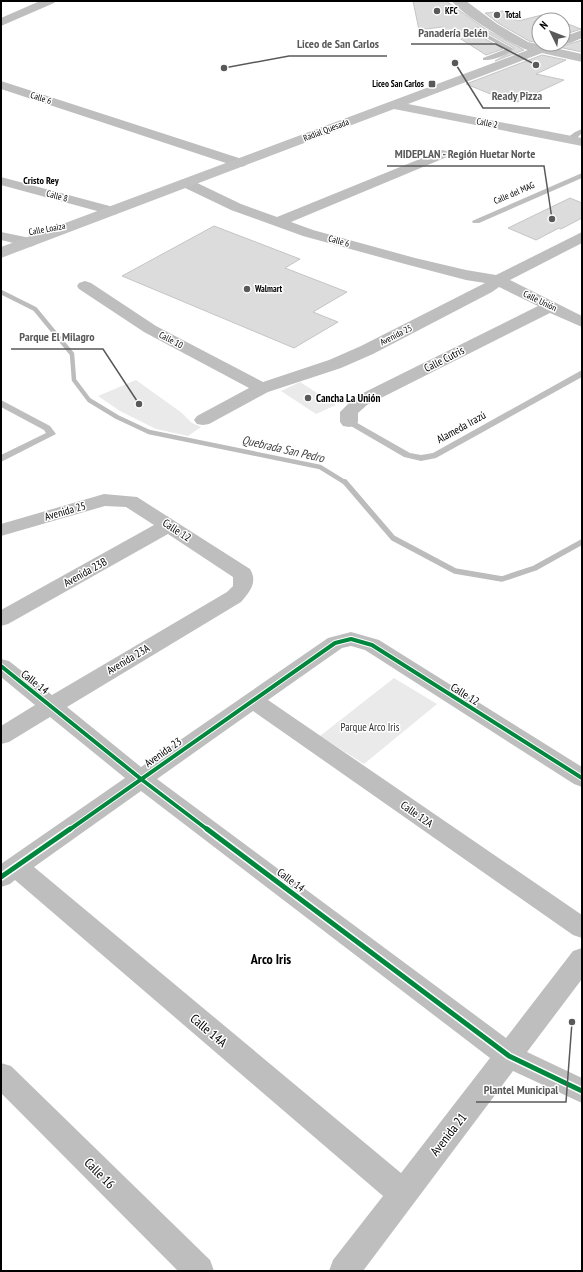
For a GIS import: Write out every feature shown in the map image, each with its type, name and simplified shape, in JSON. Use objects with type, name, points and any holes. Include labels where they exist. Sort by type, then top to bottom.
[{"type":"main road","points":[[458,1],[510,37],[531,47]]},
{"type":"main road","name":"Radial Quesada","points":[[112,211],[536,52]]},
{"type":"main road","points":[[551,52],[582,58]]},
{"type":"main road","name":"Calle 2","points":[[393,105],[576,141]]},
{"type":"main road","name":"Calle Loaiza","points":[[1,235],[23,241],[91,220],[112,211]]},
{"type":"main road","points":[[1,253],[23,241]]},
{"type":"street","points":[[1,22],[50,1]]},
{"type":"street","points":[[571,38],[582,34]]},
{"type":"street","name":"Calle 6","points":[[1,85],[240,162]]},
{"type":"street","points":[[278,222],[442,154]]},
{"type":"street","name":"Calle 8","points":[[1,182],[112,211]]},
{"type":"street","name":"Calle 6","points":[[186,183],[236,207],[308,233],[466,275],[498,280]]},
{"type":"street","name":"Avenida 25","points":[[203,420],[262,388],[335,364],[367,350],[486,289],[498,280],[582,237]]},
{"type":"street","name":"Calle Unión","points":[[498,280],[580,319]]},
{"type":"street","name":"Calle 10","points":[[84,286],[150,329],[262,388]]},
{"type":"street","name":"Calle Cutris","points":[[349,422],[349,412],[361,402],[550,306]]},
{"type":"street","name":"Avenida 25","points":[[1,530],[104,500],[130,501]]},
{"type":"street","name":"Calle 12","points":[[130,501],[170,525],[243,574]]},
{"type":"street","name":"Avenida 23B","points":[[1,619],[170,525]]},
{"type":"street","name":"Avenida 23A","points":[[1,736],[234,597],[243,587],[243,574]]},
{"type":"street","name":"Calle 12","points":[[335,643],[351,639],[372,645],[582,778]]},
{"type":"street","name":"Avenida 23","points":[[8,872],[335,643]]},
{"type":"street","name":"Calle 14","points":[[1,666],[141,778],[510,1056],[582,1091]]},
{"type":"street","name":"Calle 12A","points":[[252,700],[582,928]]},
{"type":"street","name":"Calle 14A","points":[[8,872],[402,1193]]},
{"type":"street","name":"Avenida 21","points":[[344,1271],[402,1193],[510,1056],[582,959]]},
{"type":"street","name":"Calle 16","points":[[1,1075],[199,1271]]},
{"type":"lane","points":[[476,30],[510,49],[508,52],[485,59]]},
{"type":"lane","points":[[576,141],[577,133],[582,131]]},
{"type":"lane","name":"Calle del MAG","points":[[476,221],[582,175]]},
{"type":"lane","name":"Alameda Irazú","points":[[349,422],[407,455],[421,458],[436,455],[582,373]]},
{"type":"lane","points":[[1,403],[47,428],[50,430],[51,434],[1,459]]},
{"type":"green space","points":[[136,380],[182,413],[192,423],[201,427],[188,436],[156,429],[120,411],[98,396]]},
{"type":"green space","name":"Cancha La Unión","points":[[300,382],[336,405],[316,414],[281,391]]},
{"type":"green space","name":"Parque Arco Iris","points":[[394,678],[437,704],[364,764],[320,736]]},
{"type":"building","points":[[413,1],[446,1],[487,30],[524,50],[495,61],[511,52],[514,48],[477,27],[472,29],[473,32],[503,49],[486,55],[442,27],[419,30]]},
{"type":"building","points":[[503,11],[518,21],[531,18],[531,41],[498,23],[485,13]]},
{"type":"building","points":[[571,25],[581,29],[571,32]]},
{"type":"building","points":[[582,40],[582,52],[571,50],[571,43]]},
{"type":"building","points":[[542,55],[566,60],[536,74],[564,80],[517,102],[498,97],[466,84]]},
{"type":"building","points":[[570,198],[582,203],[582,218],[561,229],[559,228],[536,240],[508,228]]},
{"type":"building","name":"Walmart","points":[[214,226],[300,259],[285,268],[347,292],[313,312],[338,322],[294,348],[122,276]]},
{"type":"waterway","name":"Quebrada San Pedro","points":[[1,292],[35,309],[72,354],[74,380],[89,400],[117,417],[149,432],[320,467],[346,483]]},
{"type":"waterway","name":"Quebrada San Pedro","points":[[346,483],[393,538],[455,571],[502,579],[535,568],[582,542]]},
{"type":"cycle path","points":[[1,877],[335,643],[351,639],[372,645],[582,778]]},
{"type":"cycle path","points":[[1,666],[141,779],[509,1056],[582,1091]]},
{"type":"place","name":"KFC","points":[[437,11]]},
{"type":"place","name":"Total","points":[[497,15]]},
{"type":"place","name":"Ready Pizza","points":[[455,63]]},
{"type":"place","name":"Panadería Belén","points":[[536,65]]},
{"type":"place","name":"Liceo de San Carlos","points":[[224,68]]},
{"type":"place","name":"Liceo San Carlos","points":[[432,84]]},
{"type":"place","name":"MIDEPLAN - Región Huetar Norte","points":[[552,219]]},
{"type":"place","name":"Walmart","points":[[247,289]]},
{"type":"place","name":"Cancha La Unión","points":[[308,398]]},
{"type":"place","name":"Parque El Milagro","points":[[139,404]]},
{"type":"place","name":"Plantel Municipal","points":[[572,1022]]},
{"type":"district","name":"Cristo Rey","points":[[41,180]]},
{"type":"district","name":"Arco Iris","points":[[271,959]]}]
